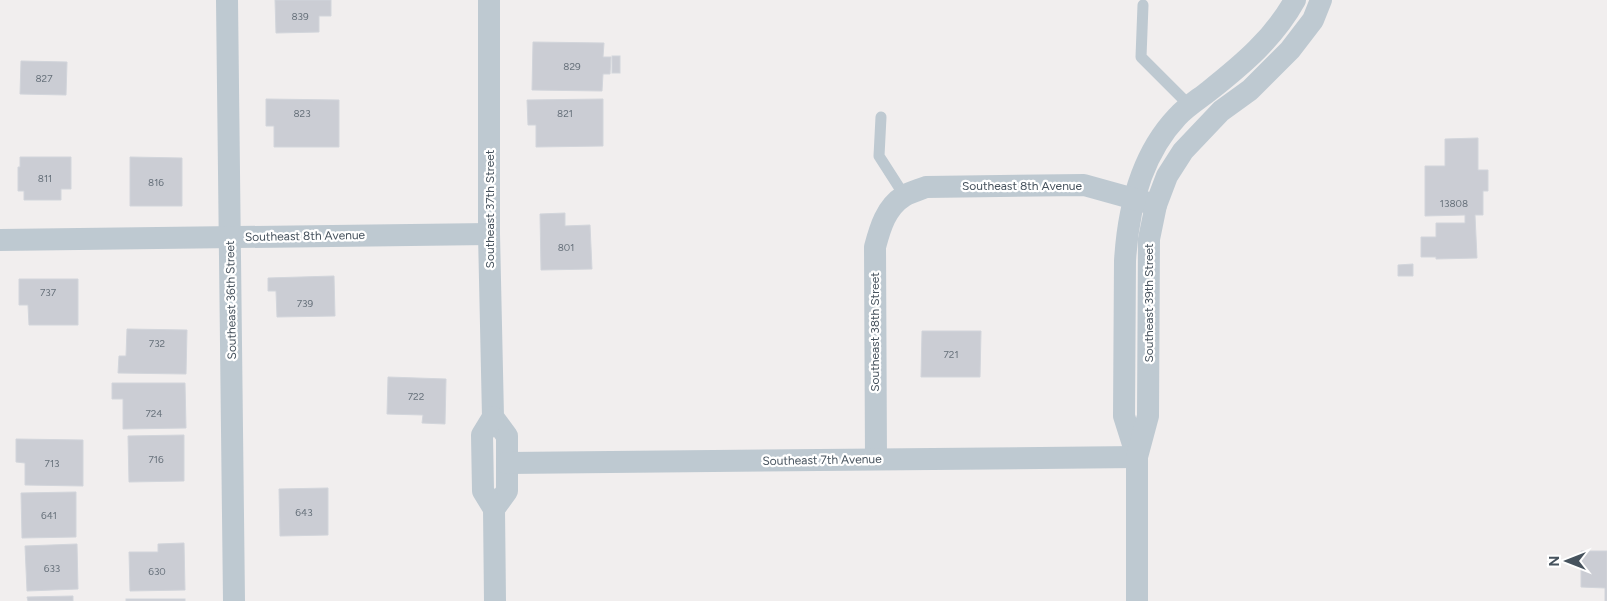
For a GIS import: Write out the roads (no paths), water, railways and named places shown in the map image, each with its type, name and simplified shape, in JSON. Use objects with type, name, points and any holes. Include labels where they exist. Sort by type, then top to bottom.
[{"type":"street","name":"Southeast 36th Street","points":[[227,0],[234,601]]},
{"type":"street","name":"Southeast 37th Street","points":[[489,0],[489,234],[493,417],[482,436],[483,491],[494,509],[495,601]]},
{"type":"street","name":"Southeast 39th Street","points":[[1145,202],[1146,165],[1163,134],[1178,116],[1254,54],[1278,28],[1295,0]]},
{"type":"street","name":"Southeast 39th Street","points":[[1137,601],[1137,457],[1124,416],[1124,261],[1126,243],[1145,202],[1167,176],[1183,151],[1221,111],[1250,90],[1290,50],[1312,20],[1321,0]]},
{"type":"street","name":"Southeast 8th Avenue","points":[[897,201],[926,187],[1084,185],[1145,202]]},
{"type":"street","name":"Southeast 38th Street","points":[[876,460],[875,247],[881,225],[897,201]]},
{"type":"street","name":"Southeast 8th Avenue","points":[[0,240],[489,234]]},
{"type":"street","points":[[493,417],[506,436],[507,463],[507,491],[494,509]]},
{"type":"street","name":"Southeast 7th Avenue","points":[[507,463],[1137,457]]},
{"type":"lane","points":[[1143,5],[1141,57],[1190,106]]},
{"type":"lane","points":[[880,117],[879,156],[897,201]]}]
